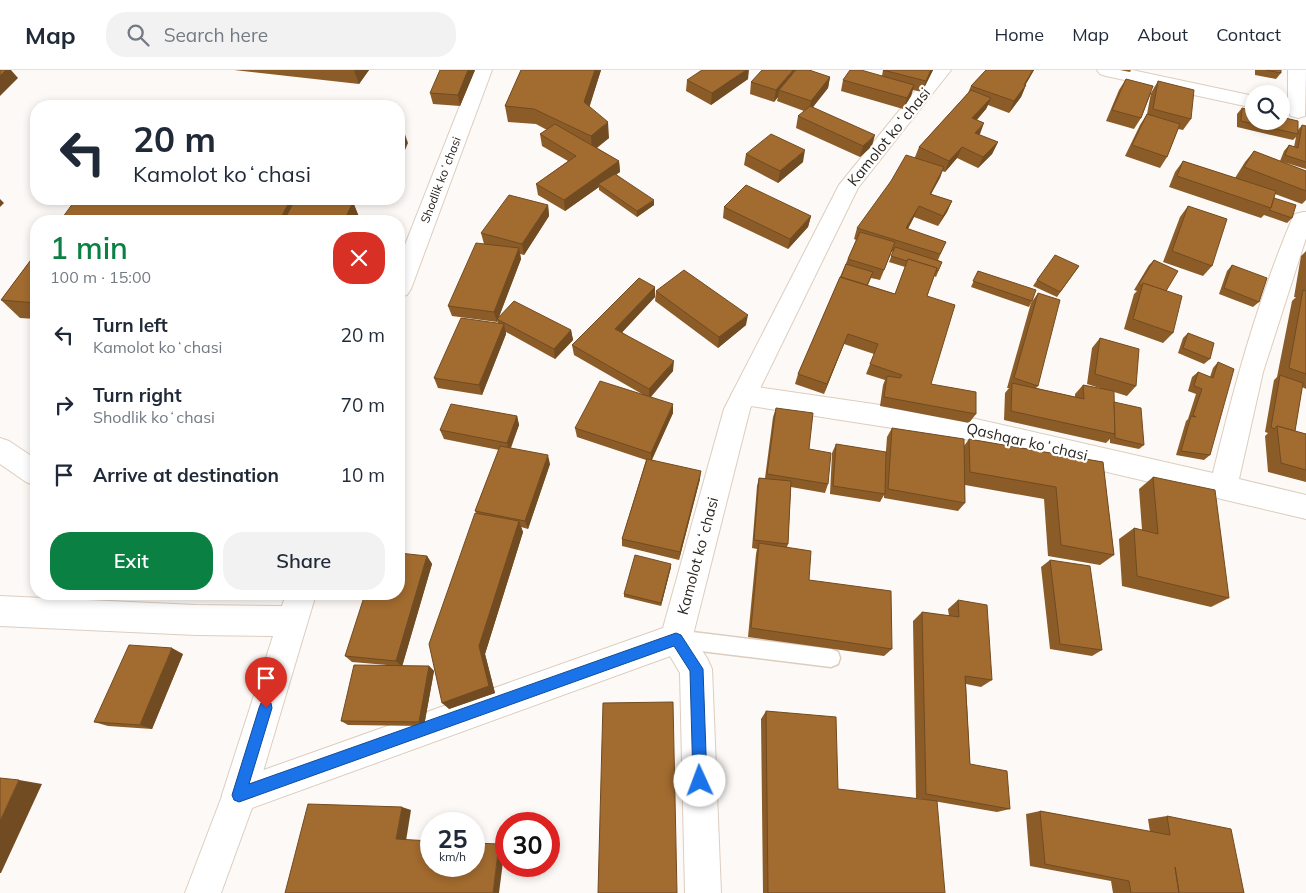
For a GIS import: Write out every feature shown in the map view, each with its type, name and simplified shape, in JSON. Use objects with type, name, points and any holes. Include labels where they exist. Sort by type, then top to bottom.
[{"type":"street","name":"Shodlik koʻchasi","points":[[405,274],[483,70]]},
{"type":"street","name":"Kamolot koʻchasi","points":[[676,639],[737,409],[744,394],[849,185],[942,70]]},
{"type":"street","points":[[1106,70],[1245,100]]},
{"type":"street","points":[[1295,111],[1297,70]]},
{"type":"street","points":[[1224,487],[1250,372],[1288,255],[1302,219]]},
{"type":"street","name":"Qashqar koʻchasi","points":[[744,394],[976,430],[1306,506]]},
{"type":"street","points":[[0,449],[30,470]]},
{"type":"street","points":[[0,611],[196,620],[297,608],[239,795],[203,893]]},
{"type":"street","points":[[239,795],[676,639],[696,669],[703,893]]},
{"type":"lane","points":[[676,639],[831,658]]},
{"type":"building","points":[[0,70],[6,70],[0,76]]},
{"type":"building","points":[[440,70],[468,70],[458,95],[430,93]]},
{"type":"building","points":[[521,70],[595,70],[584,102],[608,122],[591,136],[534,109],[505,106]]},
{"type":"building","points":[[702,70],[746,70],[712,93],[687,80]]},
{"type":"building","points":[[762,70],[793,70],[776,90],[751,82]]},
{"type":"building","points":[[796,70],[809,70],[830,77],[811,101],[779,90]]},
{"type":"building","points":[[850,70],[861,70],[914,85],[907,98],[843,80]]},
{"type":"building","points":[[883,70],[931,70],[926,81]]},
{"type":"building","points":[[986,70],[1033,70],[1024,85],[1026,85],[1014,101],[971,86]]},
{"type":"building","points":[[1266,70],[1281,70],[1281,73]]},
{"type":"building","points":[[1126,79],[1153,86],[1141,118],[1112,110]]},
{"type":"building","points":[[1158,81],[1194,90],[1191,119],[1153,109]]},
{"type":"building","points":[[971,90],[991,98],[972,118],[984,123],[975,133],[998,142],[983,157],[962,147],[949,161],[919,147]]},
{"type":"building","points":[[810,106],[875,135],[863,146],[798,116]]},
{"type":"building","points":[[1242,108],[1245,109],[1245,122],[1241,121]]},
{"type":"building","points":[[1147,114],[1180,124],[1167,157],[1132,145]]},
{"type":"building","points":[[1290,119],[1298,121],[1298,134],[1280,130],[1290,130]]},
{"type":"building","points":[[555,124],[619,161],[564,200],[536,184],[576,156],[540,134]]},
{"type":"building","points":[[1302,125],[1306,126],[1306,162],[1285,155],[1289,145],[1298,148]]},
{"type":"building","points":[[771,134],[805,150],[780,171],[746,154]]},
{"type":"building","points":[[1254,151],[1306,171],[1306,191],[1244,167]]},
{"type":"building","points":[[906,155],[944,167],[930,194],[952,201],[943,216],[919,206],[906,228],[946,242],[940,254],[857,228],[891,181]]},
{"type":"building","points":[[1183,161],[1276,191],[1271,208],[1177,176]]},
{"type":"building","points":[[615,174],[654,200],[637,211],[598,184]]},
{"type":"building","points":[[746,185],[811,216],[790,239],[724,207]]},
{"type":"building","points":[[509,195],[548,205],[522,244],[481,233]]},
{"type":"building","points":[[1274,198],[1296,205],[1292,218],[1269,210]]},
{"type":"building","points":[[72,205],[288,205],[282,215],[64,215]]},
{"type":"building","points":[[292,205],[352,205],[347,215],[287,215]]},
{"type":"building","points":[[1188,206],[1227,219],[1212,266],[1172,251]]},
{"type":"building","points":[[860,232],[895,242],[884,270],[848,259]]},
{"type":"building","points":[[476,243],[519,248],[494,312],[448,306]]},
{"type":"building","points":[[895,247],[942,262],[938,271],[936,271],[937,268],[891,256]]},
{"type":"building","points":[[1055,255],[1079,266],[1060,292],[1037,280]]},
{"type":"building","points":[[908,259],[937,268],[927,296],[955,305],[931,384],[976,392],[976,414],[884,397],[887,376],[900,378],[902,375],[870,364],[878,344],[848,334],[827,384],[798,374],[840,277],[895,294]]},
{"type":"building","points":[[1154,260],[1178,271],[1166,291],[1143,283],[1141,286],[1139,284]]},
{"type":"building","points":[[30,261],[30,302],[1,300]]},
{"type":"building","points":[[846,264],[873,272],[867,285],[841,277]]},
{"type":"building","points":[[1232,265],[1267,278],[1259,302],[1224,288]]},
{"type":"building","points":[[684,270],[748,315],[719,337],[656,291]]},
{"type":"building","points":[[978,271],[1036,290],[1032,301],[973,281]]},
{"type":"building","points":[[639,278],[655,287],[615,329],[674,361],[649,389],[572,345]]},
{"type":"building","points":[[1143,283],[1182,296],[1173,333],[1133,319]]},
{"type":"building","points":[[1303,290],[1306,291],[1306,374],[1289,368]]},
{"type":"building","points":[[1038,293],[1060,300],[1038,386],[1014,378]]},
{"type":"building","points":[[514,301],[571,330],[554,349],[497,319]]},
{"type":"building","points":[[461,318],[504,324],[479,385],[434,378]]},
{"type":"building","points":[[1188,333],[1214,343],[1210,359],[1183,348]]},
{"type":"building","points":[[1100,338],[1139,349],[1136,386],[1095,374]]},
{"type":"building","points":[[1218,362],[1234,369],[1210,455],[1181,451],[1191,416],[1196,417],[1193,415],[1202,389],[1194,386],[1198,372],[1213,378]]},
{"type":"building","points":[[1280,375],[1303,383],[1295,431],[1277,426],[1274,429],[1271,427]]},
{"type":"building","points":[[600,381],[673,404],[651,453],[575,428]]},
{"type":"building","points":[[1012,383],[1084,399],[1083,385],[1114,391],[1115,434],[1011,411]]},
{"type":"building","points":[[1114,402],[1141,408],[1144,445],[1115,438]]},
{"type":"building","points":[[451,404],[517,416],[507,443],[440,430]]},
{"type":"building","points":[[776,408],[813,413],[809,449],[831,453],[828,484],[767,474]]},
{"type":"building","points":[[1277,426],[1306,434],[1306,470],[1281,463]]},
{"type":"building","points":[[892,428],[964,439],[965,503],[888,489]]},
{"type":"building","points":[[969,439],[1103,462],[1114,555],[1061,545],[1056,487],[970,472]]},
{"type":"building","points":[[836,444],[886,452],[885,494],[833,486]]},
{"type":"building","points":[[500,446],[548,455],[525,521],[475,511]]},
{"type":"building","points":[[647,459],[701,471],[680,552],[622,539]]},
{"type":"building","points":[[1153,477],[1215,490],[1229,598],[1137,576],[1134,528],[1158,534]]},
{"type":"building","points":[[759,478],[791,481],[788,544],[754,540]]},
{"type":"building","points":[[475,513],[519,521],[479,646],[489,686],[442,703],[429,644]]},
{"type":"building","points":[[759,543],[811,551],[809,580],[891,591],[892,649],[751,628]]},
{"type":"building","points":[[405,554],[427,556],[396,661],[345,656],[363,600],[405,600]]},
{"type":"building","points":[[635,555],[671,564],[661,603],[624,594]]},
{"type":"building","points":[[1050,560],[1090,566],[1102,650],[1060,644]]},
{"type":"building","points":[[958,600],[987,605],[992,680],[965,676],[970,764],[1007,771],[1010,809],[926,794],[922,612],[959,617]]},
{"type":"building","points":[[129,645],[172,648],[140,725],[94,722]]},
{"type":"building","points":[[354,665],[429,666],[419,722],[341,721]]},
{"type":"building","points":[[673,702],[677,893],[598,893],[603,703]]},
{"type":"building","points":[[766,711],[836,717],[838,789],[937,801],[945,893],[768,893]]},
{"type":"building","points":[[0,778],[19,780],[0,821]]},
{"type":"building","points":[[308,804],[402,807],[396,839],[420,840],[420,877],[485,877],[485,843],[495,844],[493,893],[285,893]]},
{"type":"building","points":[[1040,811],[1170,835],[1167,816],[1231,829],[1244,893],[1131,893],[1129,881],[1045,864]]},
{"type":"route","points":[[266,708],[239,795],[676,639],[696,669],[700,781]]}]
